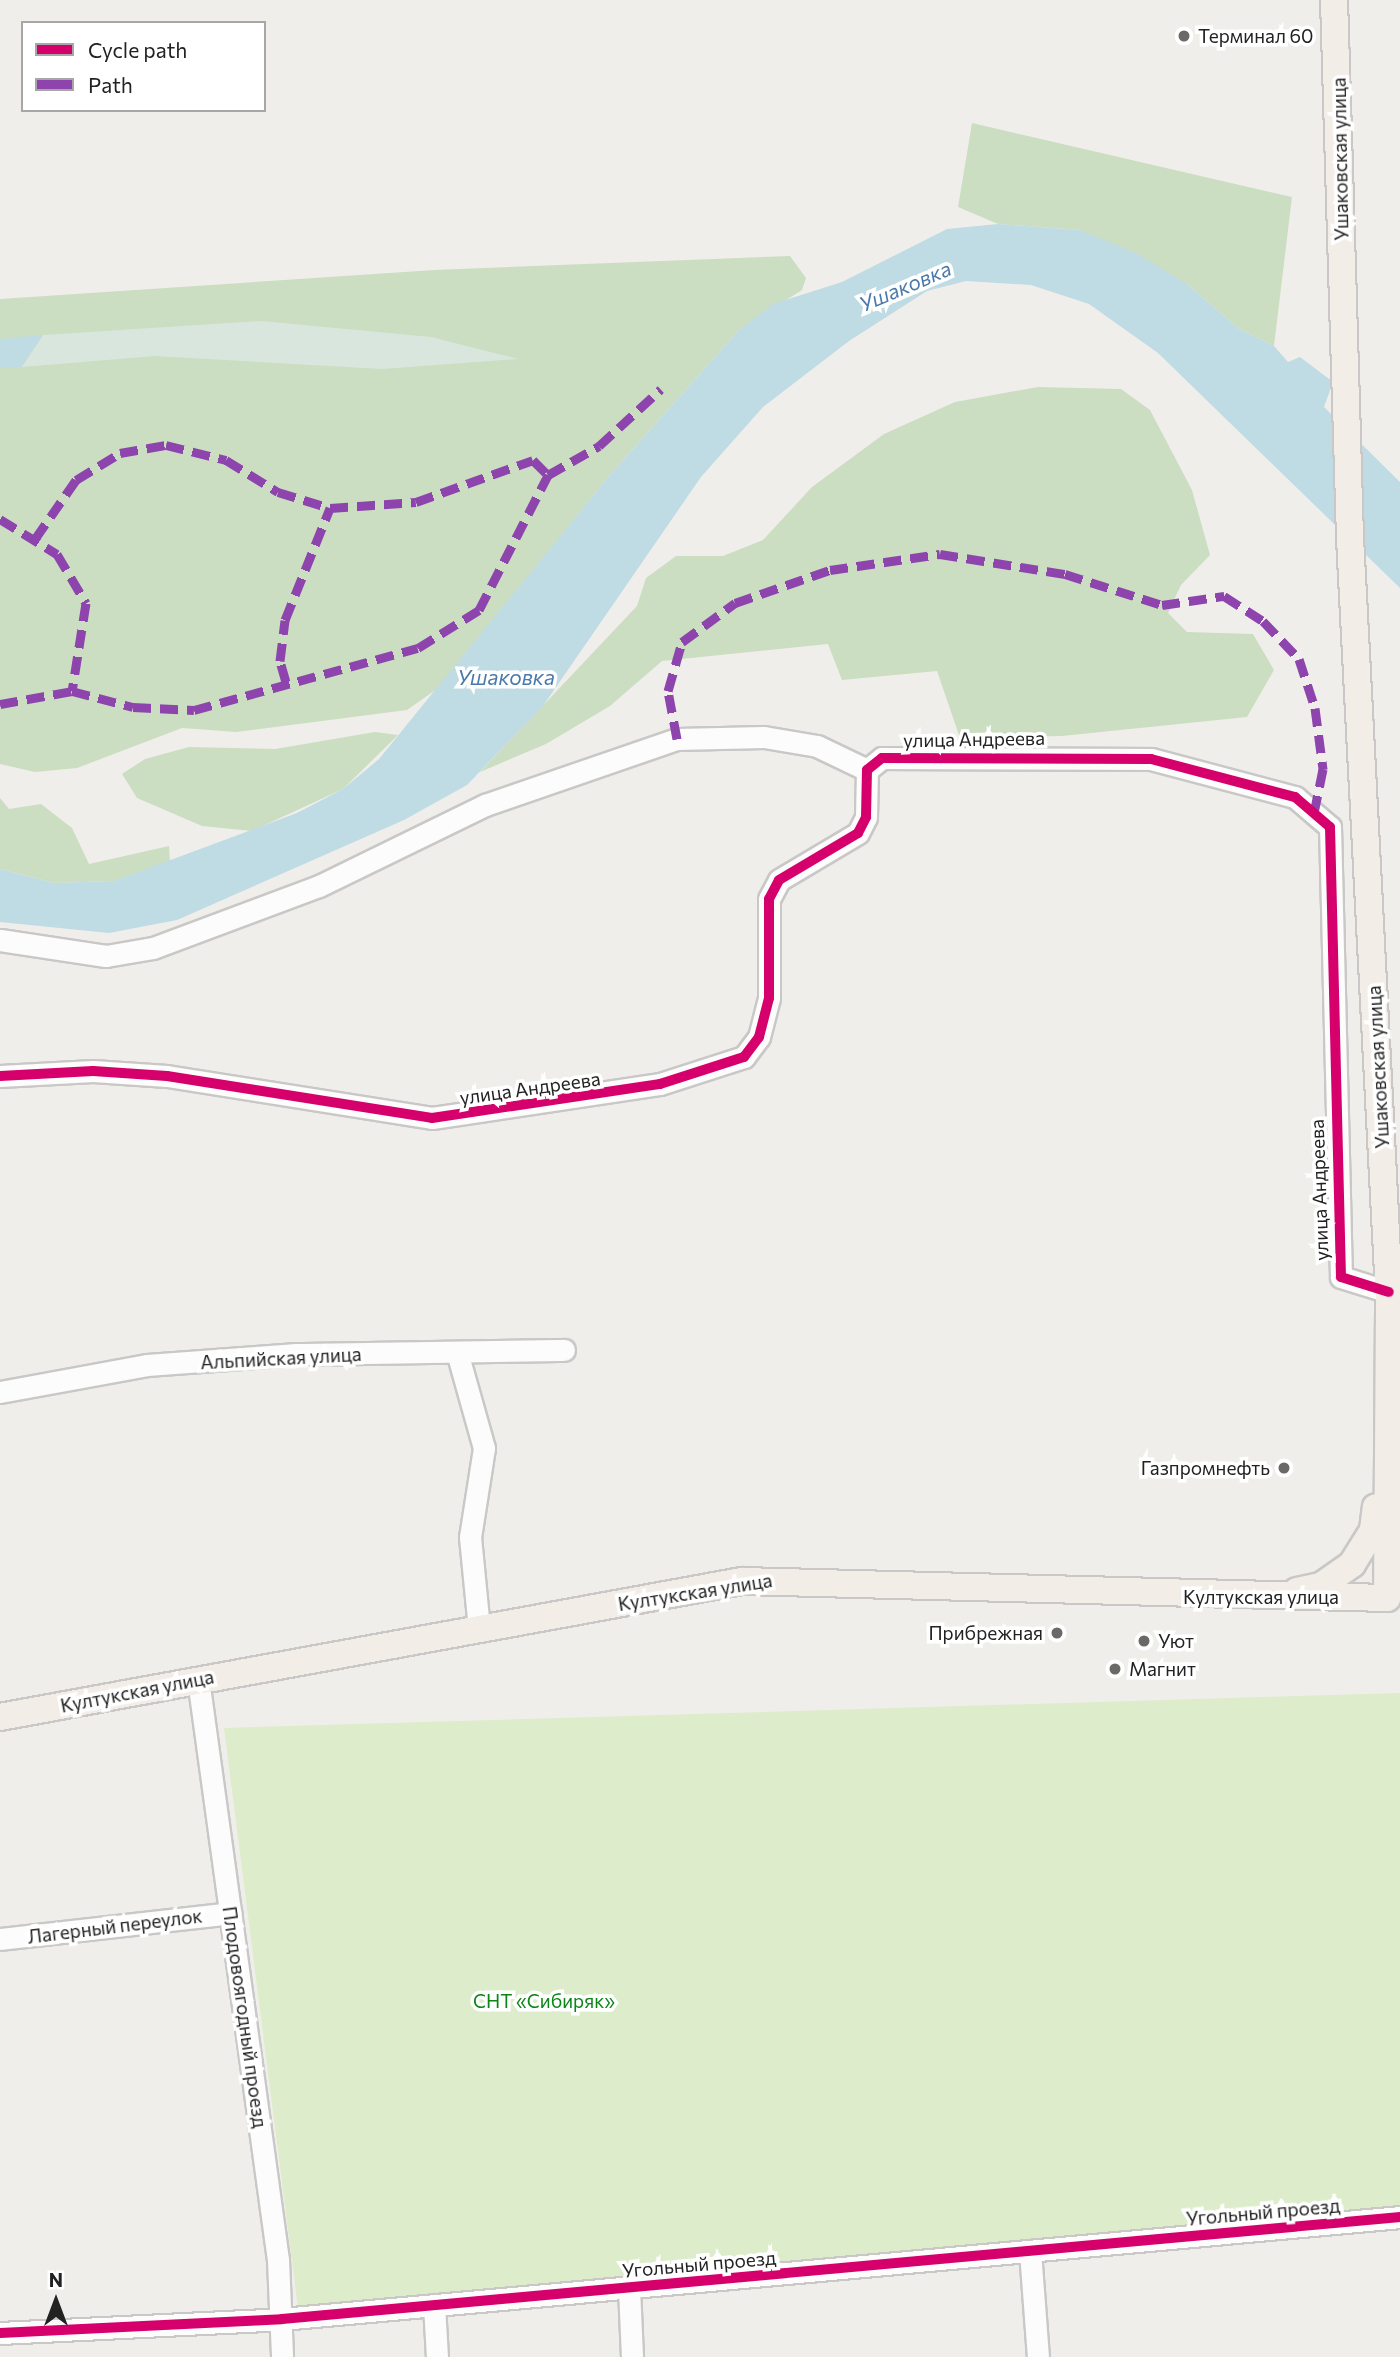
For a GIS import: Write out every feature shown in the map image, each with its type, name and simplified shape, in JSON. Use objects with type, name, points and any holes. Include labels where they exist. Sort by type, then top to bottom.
[{"type":"main road","name":"Ушаковская улица","points":[[1334,0],[1341,317],[1353,619],[1389,1292],[1385,1422],[1393,1599]]},
{"type":"main road","points":[[1270,1597],[1321,1586],[1364,1550],[1373,1530],[1385,1422]]},
{"type":"main road","name":"Култукская улица","points":[[0,1717],[478,1628],[778,1579],[1393,1599]]},
{"type":"street","points":[[0,940],[106,956],[153,948],[319,886],[485,805],[677,739],[764,737],[817,746],[867,770]]},
{"type":"street","name":"улица Андреева","points":[[0,1076],[93,1071],[167,1076],[432,1118],[612,1094],[744,1057],[759,1037],[769,998],[769,899],[779,880],[858,833],[866,817],[867,770],[882,758],[1151,759],[1295,797],[1330,827],[1341,1277],[1389,1292]]},
{"type":"street","name":"Альпийская улица","points":[[0,1392],[147,1365],[564,1350]]},
{"type":"street","points":[[457,1352],[484,1448],[470,1537],[478,1628]]},
{"type":"street","name":"Плодовоягодный проезд","points":[[198,1679],[231,1913],[282,2319],[282,2357]]},
{"type":"street","name":"Лагерный переулок","points":[[0,1939],[231,1913]]},
{"type":"street","name":"Угольный проезд","points":[[0,2333],[282,2319],[1400,2217]]},
{"type":"street","points":[[1030,2251],[1038,2357]]},
{"type":"street","points":[[629,2288],[632,2357]]},
{"type":"street","points":[[434,2305],[437,2357]]},
{"type":"green space","points":[[972,123],[1292,197],[1274,346],[1239,329],[1187,284],[1080,230],[998,224],[958,207]]},
{"type":"green space","points":[[790,256],[806,278],[802,290],[739,330],[609,476],[437,689],[407,710],[236,732],[182,728],[77,768],[35,772],[0,764],[0,299],[434,270]]},
{"type":"green space","points":[[1038,387],[1121,389],[1150,410],[1192,490],[1210,555],[1181,585],[1168,613],[1187,632],[1253,634],[1274,670],[1247,717],[1062,736],[960,738],[937,671],[842,680],[828,644],[662,661],[610,706],[546,744],[480,772],[637,606],[646,578],[676,556],[723,556],[763,540],[812,487],[884,434],[955,402]]},
{"type":"green space","points":[[375,732],[398,735],[343,789],[252,831],[202,826],[137,798],[122,774],[145,759],[189,747],[275,749]]},
{"type":"green space","points":[[0,798],[9,809],[41,804],[72,828],[89,864],[169,846],[170,862],[114,881],[54,883],[0,869]]},
{"type":"green space","name":"СНТ «Сибиряк»","points":[[1400,1693],[1400,2207],[298,2308],[224,1728]]},
{"type":"shaded area","points":[[261,321],[431,337],[518,359],[382,369],[155,356],[22,367],[43,335]]},
{"type":"water","name":"Ушаковка","points":[[998,224],[1080,230],[1136,253],[1187,284],[1239,329],[1274,346],[1288,362],[1300,357],[1333,382],[1324,407],[1400,482],[1400,588],[1158,353],[1089,304],[1031,285],[966,281],[927,291],[849,341],[763,407],[701,477],[543,706],[467,785],[404,820],[177,920],[109,933],[0,922],[0,869],[54,883],[114,881],[297,813],[343,789],[379,759],[609,476],[739,330],[773,304],[842,282],[947,229]]},
{"type":"water","points":[[43,335],[21,367],[0,367],[0,339]]},
{"type":"marked path","points":[[0,704],[72,691],[133,707],[194,710],[418,648],[479,610],[548,475],[599,446],[661,389]]},
{"type":"marked path","points":[[35,539],[76,480],[120,453],[166,445],[226,460],[278,492],[330,508],[416,502],[533,460],[548,475]]},
{"type":"marked path","points":[[286,682],[280,661],[285,620],[330,508]]},
{"type":"marked path","points":[[0,519],[57,554],[86,603],[72,691]]},
{"type":"marked path","points":[[677,739],[668,691],[682,642],[735,603],[830,570],[940,554],[1065,574],[1162,605],[1224,596],[1263,621],[1299,659],[1315,708],[1323,769],[1314,813]]},
{"type":"cycle path","points":[[0,1076],[93,1071],[167,1076],[432,1118],[660,1084],[744,1057],[759,1037],[769,998],[769,899],[779,880],[858,833],[866,817],[867,770],[882,758],[1151,759],[1295,797],[1330,827],[1341,1277],[1389,1292]]},
{"type":"cycle path","points":[[0,2333],[282,2319],[1400,2217]]},
{"type":"place","name":"Терминал 60","points":[[1184,36]]},
{"type":"place","name":"Газпромнефть","points":[[1284,1468]]},
{"type":"place","name":"Прибрежная","points":[[1057,1633]]},
{"type":"place","name":"Уют","points":[[1144,1641]]},
{"type":"place","name":"Магнит","points":[[1115,1669]]}]
